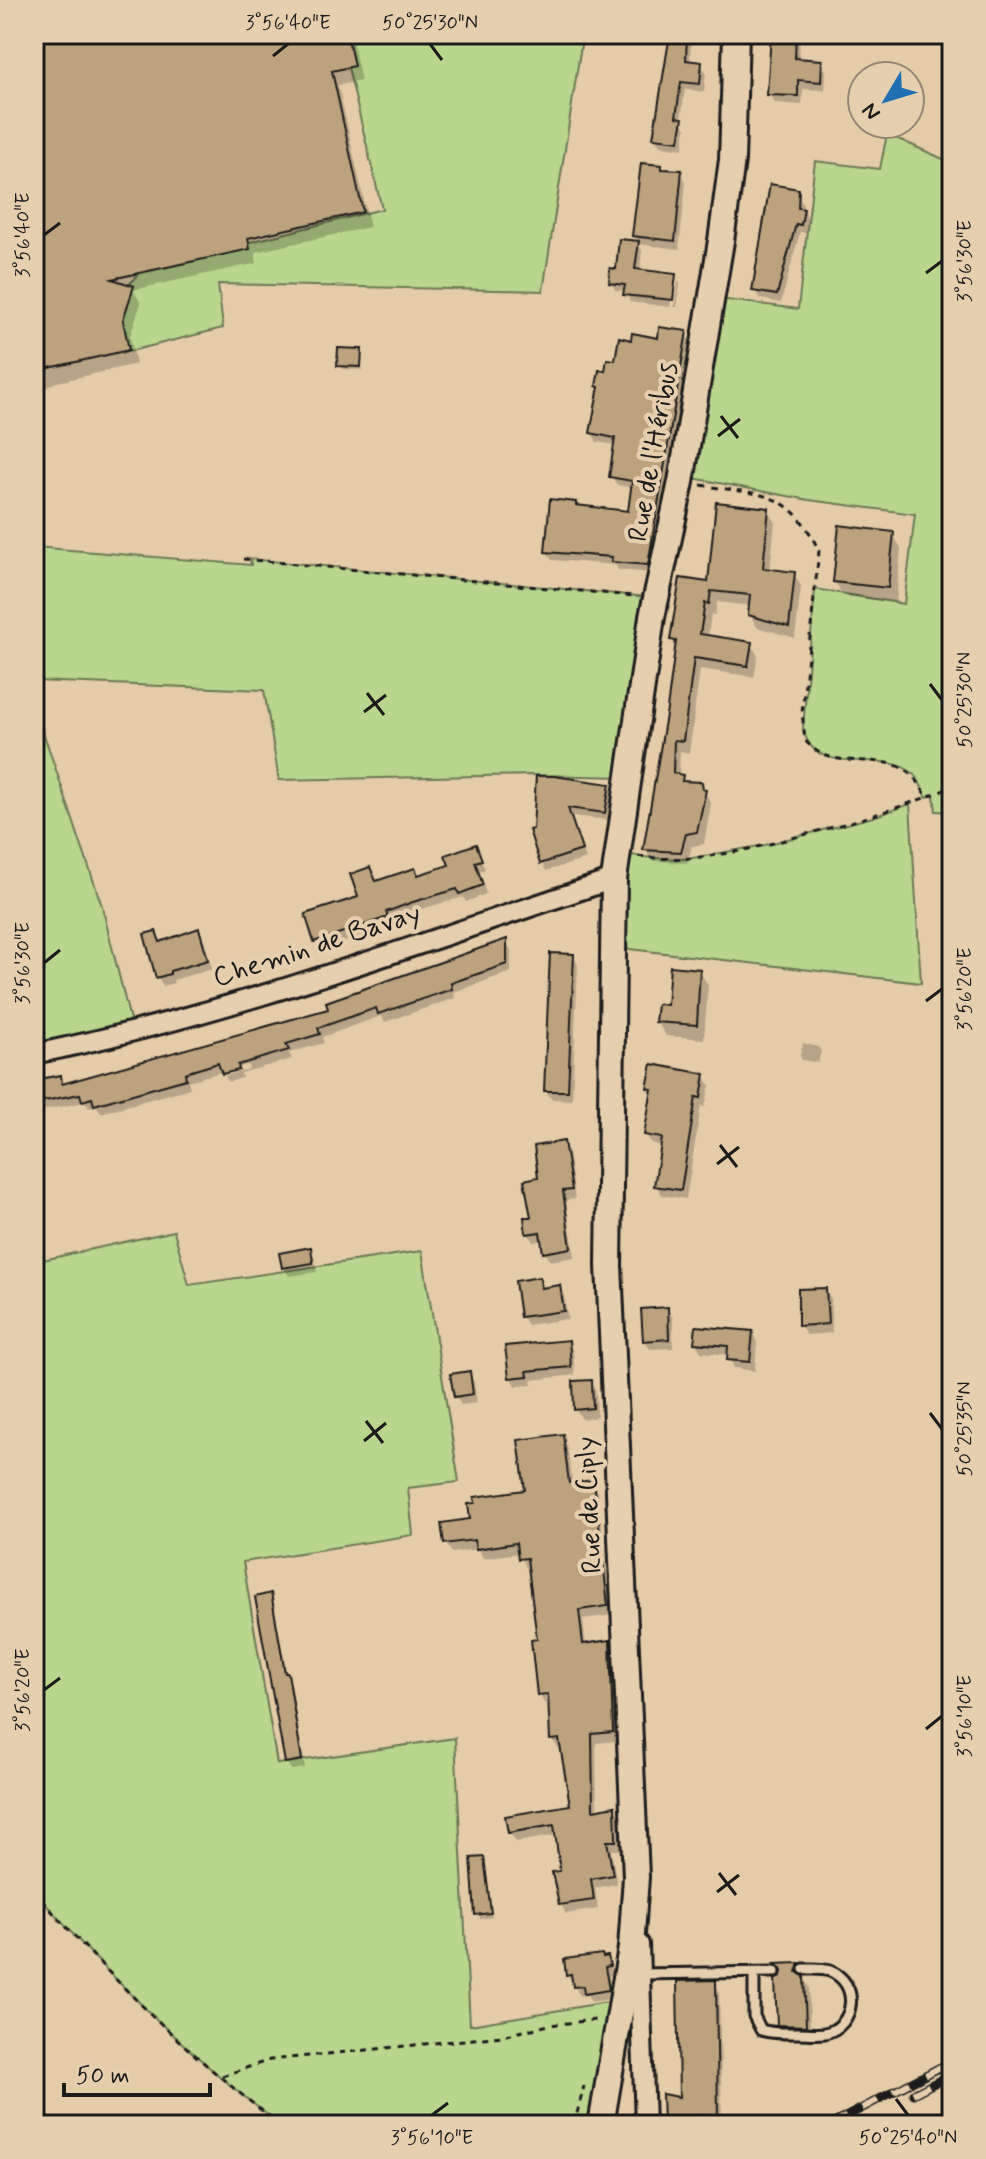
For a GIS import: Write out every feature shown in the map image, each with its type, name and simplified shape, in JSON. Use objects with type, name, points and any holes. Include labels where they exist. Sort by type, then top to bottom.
[{"type":"street","name":"Rue de l'Héribus","points":[[614,879],[650,629],[681,482],[732,160],[736,34]]},
{"type":"street","name":"Chemin de Bavay","points":[[34,1054],[133,1032],[253,998],[614,879]]},
{"type":"street","name":"Rue de Ciply","points":[[601,2125],[631,1948],[636,1877],[609,1265],[614,879]]},
{"type":"street","points":[[636,1877],[645,2125]]},
{"type":"lane","points":[[754,1973],[754,2016],[761,2030],[771,2033],[826,2033],[846,2021],[851,1998],[848,1987],[840,1977],[829,1971],[804,1969]]},
{"type":"lane","points":[[640,1974],[775,1972]]},
{"type":"path","points":[[681,482],[778,498],[797,514],[819,551],[802,712],[805,740],[812,750],[823,756],[894,765],[910,771],[919,781],[926,797]]},
{"type":"path","points":[[243,559],[657,598]]},
{"type":"path","points":[[618,853],[687,859],[765,845],[873,817],[952,787]]},
{"type":"path","points":[[34,1891],[83,1947],[222,2076],[281,2125]]},
{"type":"path","points":[[222,2076],[270,2060],[502,2036],[549,2025],[599,2019],[619,2021]]},
{"type":"green space","points":[[340,34],[599,34],[599,38],[582,39],[543,291],[218,284],[223,328],[123,353],[123,298],[133,279],[143,269],[382,209]]},
{"type":"green space","points":[[886,140],[900,140],[952,163],[952,812],[936,811],[934,795],[926,797],[910,771],[881,762],[833,758],[819,753],[809,744],[803,728],[815,589],[904,604],[915,514],[809,500],[682,476],[711,298],[798,309],[815,161],[880,169]]},
{"type":"green space","points":[[34,547],[251,565],[250,559],[657,598],[628,777],[535,775],[279,780],[264,690],[34,681]]},
{"type":"green space","points":[[34,705],[102,906],[133,1032],[34,1054]]},
{"type":"green space","points":[[910,804],[921,983],[613,947],[618,853],[687,859],[765,845],[873,817]]},
{"type":"green space","points":[[174,1231],[189,1285],[422,1251],[459,1482],[408,1488],[413,1535],[243,1562],[277,1764],[455,1738],[470,2025],[608,2002],[611,2067],[601,2125],[281,2125],[182,2044],[91,1954],[34,1891],[34,1262]]},
{"type":"building","points":[[34,34],[347,34],[354,66],[332,71],[363,212],[248,238],[250,249],[112,279],[134,286],[123,320],[129,350],[45,369],[34,376]]},
{"type":"building","points":[[670,34],[687,34],[686,60],[702,62],[700,84],[681,82],[676,117],[683,118],[679,141],[653,138]]},
{"type":"building","points":[[771,34],[796,34],[795,58],[822,60],[821,82],[798,80],[798,96],[767,95]]},
{"type":"building","points":[[641,163],[682,170],[675,241],[632,236]]},
{"type":"building","points":[[770,184],[799,189],[798,208],[804,209],[801,225],[796,224],[777,295],[752,291]]},
{"type":"building","points":[[619,239],[639,241],[635,269],[676,274],[673,300],[623,295],[625,285],[609,283],[610,268],[616,269]]},
{"type":"building","points":[[659,327],[687,331],[648,565],[611,562],[612,557],[545,552],[550,499],[628,511],[632,481],[609,477],[615,438],[590,433],[599,387],[596,386],[599,370],[605,371],[607,359],[615,360],[619,337],[631,340],[632,333],[658,338]]},
{"type":"building","points":[[338,348],[362,349],[361,367],[337,366]]},
{"type":"building","points":[[716,502],[769,508],[763,568],[795,572],[789,627],[748,615],[750,595],[711,591],[709,604],[705,603],[700,634],[752,642],[748,666],[694,658],[683,741],[674,740],[673,773],[683,775],[682,781],[702,782],[706,790],[697,832],[686,834],[681,852],[643,850],[667,709],[676,641],[670,640],[680,578],[708,582]]},
{"type":"building","points":[[839,525],[894,532],[888,588],[833,582]]},
{"type":"building","points":[[536,776],[610,784],[605,813],[568,808],[582,850],[540,864],[529,830],[533,829]]},
{"type":"building","points":[[476,844],[482,860],[475,862],[483,885],[459,894],[457,889],[413,902],[386,912],[388,917],[314,942],[305,914],[358,897],[350,874],[370,867],[376,881],[415,868],[418,875],[449,865],[445,855]]},
{"type":"building","points":[[199,928],[208,960],[156,978],[144,934],[156,931],[160,942]]},
{"type":"building","points":[[507,939],[507,964],[451,983],[452,989],[378,1014],[376,1008],[318,1028],[320,1034],[286,1044],[289,1050],[238,1065],[239,1070],[222,1074],[218,1063],[185,1073],[186,1079],[94,1105],[92,1098],[82,1101],[80,1094],[34,1103],[34,1080],[61,1075],[62,1084],[328,1009],[326,1002]]},
{"type":"building","points":[[550,953],[574,954],[568,1091],[544,1091]]},
{"type":"building","points":[[670,966],[700,969],[697,1025],[655,1022],[657,1004],[667,1005]]},
{"type":"building","points":[[652,1064],[705,1074],[701,1098],[696,1097],[681,1190],[654,1186],[662,1138],[644,1135],[652,1089],[647,1088]]},
{"type":"building","points":[[564,1141],[572,1190],[563,1191],[571,1248],[543,1253],[540,1232],[526,1234],[524,1217],[531,1217],[524,1180],[538,1177],[534,1146]]},
{"type":"building","points":[[311,1247],[313,1263],[282,1268],[279,1253]]},
{"type":"building","points":[[540,1277],[541,1288],[560,1285],[564,1311],[520,1317],[515,1281]]},
{"type":"building","points":[[826,1288],[828,1324],[798,1326],[798,1289]]},
{"type":"building","points":[[668,1307],[669,1339],[643,1341],[641,1309]]},
{"type":"building","points":[[696,1326],[753,1331],[750,1362],[727,1360],[728,1346],[694,1343]]},
{"type":"building","points":[[569,1340],[571,1367],[527,1371],[528,1376],[509,1378],[505,1346]]},
{"type":"building","points":[[470,1371],[473,1394],[454,1397],[450,1374]]},
{"type":"building","points":[[592,1380],[593,1408],[574,1410],[573,1381]]},
{"type":"building","points":[[563,1434],[569,1483],[594,1480],[608,1606],[579,1610],[583,1644],[610,1640],[613,1732],[592,1734],[593,1810],[615,1806],[616,1841],[607,1841],[613,1875],[591,1879],[594,1900],[559,1905],[552,1872],[560,1871],[554,1825],[508,1833],[505,1816],[570,1805],[559,1739],[550,1740],[548,1694],[537,1695],[531,1640],[537,1639],[527,1558],[518,1559],[516,1543],[476,1549],[474,1540],[444,1544],[441,1523],[470,1519],[468,1504],[475,1503],[474,1497],[525,1490],[518,1440]]},
{"type":"building","points":[[271,1593],[302,1760],[285,1763],[255,1597]]},
{"type":"building","points":[[484,1857],[491,1913],[475,1915],[471,1858]]},
{"type":"building","points":[[602,1954],[603,1957],[608,1956],[610,1966],[605,1967],[609,1990],[584,1994],[583,1986],[573,1987],[571,1974],[566,1975],[564,1959]]},
{"type":"building","points":[[799,1963],[797,1972],[804,1976],[806,2026],[777,2025],[775,1980],[782,1971],[775,1964]]},
{"type":"building","points":[[716,1980],[718,2115],[703,2115],[704,2122],[663,2123],[662,2094],[679,2097],[677,1981]]},
{"type":"railway","points":[[830,2125],[952,2061]]},
{"type":"railway","points":[[913,2094],[952,2074]]}]
